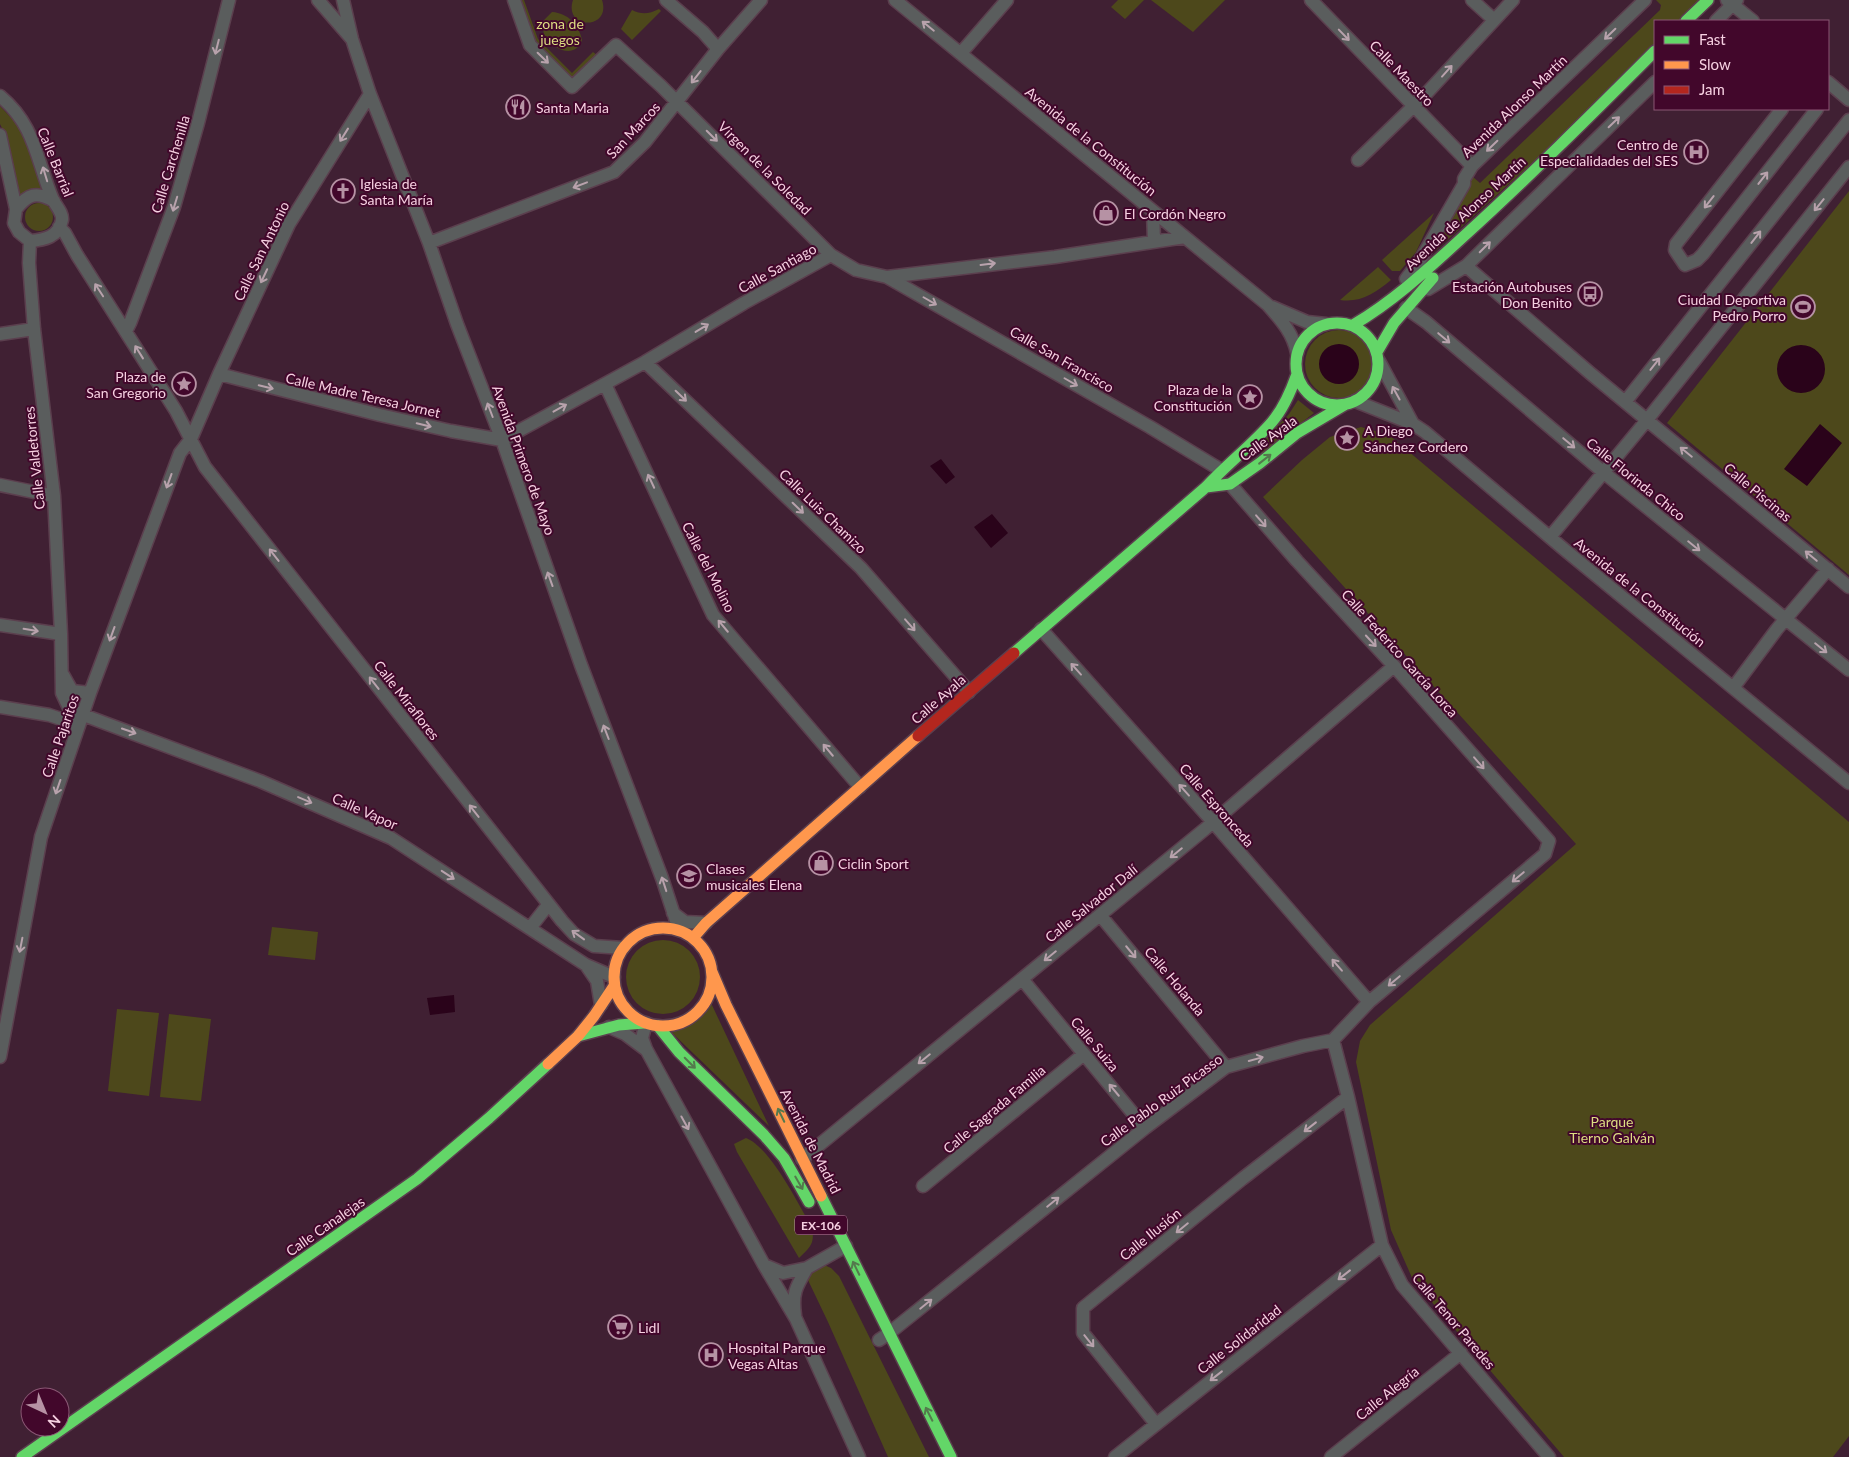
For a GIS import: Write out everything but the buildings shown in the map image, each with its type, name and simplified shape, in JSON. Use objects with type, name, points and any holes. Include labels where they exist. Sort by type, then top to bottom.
[{"type":"main road","points":[[1687,20],[1708,0]]},
{"type":"main road","name":"Avenida de Alonso Martín","points":[[1354,325],[1413,291],[1654,52]]},
{"type":"main road","name":"Avenida de Alonso Martín","points":[[1378,357],[1394,323],[1406,308],[1413,291]]},
{"type":"main road","points":[[1340,322],[1354,325],[1372,341],[1378,357],[1378,374],[1373,385],[1365,394],[1350,403],[1333,405],[1321,402],[1306,390],[1297,374],[1297,353],[1303,340],[1313,330],[1326,324],[1340,322]]},
{"type":"main road","name":"Calle Ayala","points":[[693,938],[706,923],[860,787],[1206,487],[1221,470],[1273,421],[1290,394],[1297,374]]},
{"type":"main road","name":"Calle Ayala","points":[[1206,487],[1230,484],[1297,433],[1350,403]]},
{"type":"main road","points":[[578,1036],[609,1027],[649,1024],[672,1025],[686,1020],[698,1012],[706,1000],[711,987],[712,972],[705,952],[693,938],[679,930],[658,928],[645,931],[633,938],[623,948],[615,966],[614,981],[618,998],[625,1009],[634,1017],[649,1024]]},
{"type":"main road","name":"Avenida de Madrid","points":[[712,972],[726,1005],[802,1159],[838,1250],[882,1338],[951,1457]]},
{"type":"main road","name":"Calle Canalejas","points":[[22,1457],[401,1191],[489,1118],[578,1036],[594,1016],[614,981]]},
{"type":"main road","name":"Avenida de Madrid","points":[[649,1024],[764,1135],[784,1158],[814,1210]]},
{"type":"street","name":"Calle Carchenilla","points":[[126,331],[152,268],[174,207],[198,123],[229,0]]},
{"type":"street","points":[[318,0],[352,39]]},
{"type":"street","name":"Avenida Primero de Mayo","points":[[343,0],[352,39],[370,94],[429,243],[457,324],[502,440],[580,665],[662,878],[679,930]]},
{"type":"street","name":"Virgen de la Soledad","points":[[514,0],[530,44],[572,87],[616,45],[678,102],[831,256]]},
{"type":"street","points":[[666,0],[703,32],[718,49]]},
{"type":"street","name":"San Marcos","points":[[429,243],[614,172],[645,142],[718,49],[761,0]]},
{"type":"street","name":"Avenida de la Constitución","points":[[895,0],[1268,305],[1291,334],[1297,353]]},
{"type":"street","points":[[961,53],[1008,0]]},
{"type":"street","name":"Calle Maestro","points":[[1310,0],[1472,166]]},
{"type":"street","points":[[1472,0],[1493,19]]},
{"type":"street","points":[[1358,160],[1413,106],[1493,19],[1513,0]]},
{"type":"street","name":"Avenida Alonso Martín","points":[[1367,318],[1412,273],[1464,184],[1464,179],[1472,166],[1645,0]]},
{"type":"street","points":[[1717,20],[1732,2],[1752,20]]},
{"type":"street","name":"Avenida de Alonso Martín","points":[[1413,291],[1466,266],[1654,83]]},
{"type":"street","points":[[1830,88],[1849,100]]},
{"type":"street","name":"Calle San Antonio","points":[[219,374],[288,224],[370,94]]},
{"type":"street","name":"Calle Barrial","points":[[0,96],[14,108],[22,120],[38,153],[54,201],[59,210],[65,233],[77,256],[126,331]]},
{"type":"street","points":[[1781,110],[1676,244],[1675,250],[1685,265],[1697,260],[1703,254],[1816,110]]},
{"type":"street","points":[[357,116],[379,116]]},
{"type":"street","points":[[1625,402],[1849,120]]},
{"type":"street","points":[[0,135],[16,209],[14,223],[19,232],[30,241],[48,239],[61,223]]},
{"type":"street","points":[[1550,537],[1647,420],[1849,167]]},
{"type":"street","points":[[16,209],[25,198],[34,195],[44,195],[54,201]]},
{"type":"street","points":[[1153,211],[1154,241]]},
{"type":"street","name":"Calle Santiago","points":[[502,440],[645,362],[744,303],[831,256],[856,270],[887,277],[1055,257],[1185,237]]},
{"type":"street","name":"Calle Valdetorres","points":[[30,241],[29,263],[34,329],[54,496],[62,694],[70,710],[81,720]]},
{"type":"street","name":"Calle Piscinas","points":[[1466,266],[1625,402],[1849,587]]},
{"type":"street","name":"Calle San Francisco","points":[[887,277],[1142,422],[1221,470]]},
{"type":"street","name":"Avenida de la Constitución","points":[[1268,305],[1307,322],[1326,324]]},
{"type":"street","name":"Calle Florinda Chico","points":[[1406,308],[1426,322],[1604,472],[1849,670]]},
{"type":"street","points":[[0,334],[34,329]]},
{"type":"street","points":[[126,331],[176,411],[191,439]]},
{"type":"street","points":[[1378,357],[1413,424]]},
{"type":"street","name":"Calle Luis Chamizo","points":[[645,362],[861,568],[969,692]]},
{"type":"street","points":[[191,439],[219,374]]},
{"type":"street","name":"Calle Madre Teresa Jornet","points":[[219,374],[389,417],[502,440]]},
{"type":"street","name":"Calle del Molino","points":[[605,384],[713,615],[860,787]]},
{"type":"street","points":[[1350,403],[1413,424]]},
{"type":"street","points":[[176,411],[192,416],[203,412]]},
{"type":"street","name":"Avenida de la Constitución","points":[[1413,424],[1849,783]]},
{"type":"street","name":"Calle Pajaritos","points":[[0,1057],[41,837],[90,694],[180,453],[191,439]]},
{"type":"street","name":"Calle Miraflores","points":[[191,439],[205,467],[548,905],[574,934],[594,946],[623,948]]},
{"type":"street","name":"Calle Federico García Lorca","points":[[1230,484],[1549,841],[1545,854],[1369,1002]]},
{"type":"street","points":[[0,485],[54,496]]},
{"type":"street","points":[[1733,688],[1828,569]]},
{"type":"street","points":[[0,625],[61,634]]},
{"type":"street","name":"Calle Espronceda","points":[[1041,629],[1213,822],[1369,1002]]},
{"type":"street","name":"Calle Salvador Dalí","points":[[802,1159],[1213,822],[1394,666]]},
{"type":"street","points":[[62,673],[72,692],[90,694]]},
{"type":"street","points":[[0,707],[81,720]]},
{"type":"street","name":"Calle Vapor","points":[[81,720],[260,781],[391,838],[586,965],[614,981]]},
{"type":"street","points":[[530,928],[548,905]]},
{"type":"street","points":[[674,913],[685,922],[706,923]]},
{"type":"street","name":"Calle Holanda","points":[[1100,914],[1226,1067]]},
{"type":"street","points":[[586,965],[597,981],[600,1005]]},
{"type":"street","name":"Calle Suiza","points":[[1022,979],[1145,1128]]},
{"type":"street","points":[[1333,1040],[1369,1002]]},
{"type":"street","points":[[649,1024],[642,1038],[646,1049],[764,1265],[796,1319],[859,1457]]},
{"type":"street","points":[[609,1027],[625,1034],[646,1049]]},
{"type":"street","name":"Calle Pablo Ruiz Picasso","points":[[882,1338],[1145,1128],[1226,1067],[1333,1040]]},
{"type":"street","name":"Calle Tenor Paredes","points":[[1333,1040],[1382,1244],[1402,1284],[1546,1456]]},
{"type":"street","name":"Calle Sagrada Familia","points":[[923,1186],[1084,1054]]},
{"type":"street","name":"Calle Ilusión","points":[[1156,1424],[1083,1334],[1083,1308],[1348,1097]]},
{"type":"street","name":"Calle Solidaridad","points":[[1115,1457],[1382,1244]]},
{"type":"street","points":[[764,1265],[783,1273],[807,1268],[838,1250]]},
{"type":"street","points":[[796,1319],[793,1299],[795,1288],[807,1268]]},
{"type":"street","name":"Calle Alegría","points":[[1332,1457],[1461,1353]]},
{"type":"green space","points":[[517,0],[524,0],[538,39],[572,73],[593,52],[598,56],[572,83],[532,44]]},
{"type":"green space","points":[[573,0],[602,0],[603,10],[600,17],[595,21],[580,21],[575,17],[572,10]]},
{"type":"green space","points":[[1118,0],[1144,0],[1125,19],[1111,7]]},
{"type":"green space","points":[[1151,0],[1225,0],[1193,32]]},
{"type":"green space","points":[[1656,0],[1708,0],[1687,20],[1654,20],[1654,52],[1432,254],[1460,198],[1473,177],[1480,183],[1660,10],[1661,5]]},
{"type":"green space","points":[[659,9],[661,11],[632,40],[621,29],[632,10],[646,13]]},
{"type":"green space","name":"zona de juegos","points":[[552,12],[568,17],[578,29],[582,40],[575,49],[565,51],[560,49],[554,46],[545,36],[542,22]]},
{"type":"green space","points":[[0,106],[17,124],[34,157],[44,191],[29,191],[22,193],[16,198],[5,134],[0,124]]},
{"type":"green space","name":"Ciudad Deportiva Pedro Porro","points":[[1849,191],[1849,575],[1667,423]]},
{"type":"green space","points":[[39,203],[49,207],[53,217],[49,227],[39,231],[29,227],[25,217],[29,207]]},
{"type":"green space","points":[[1434,213],[1416,252],[1400,271],[1392,271],[1382,260]]},
{"type":"green space","points":[[1378,267],[1391,280],[1367,296],[1355,300],[1340,300]]},
{"type":"green space","points":[[1346,330],[1358,336],[1367,345],[1373,357],[1371,377],[1363,388],[1346,398],[1332,398],[1315,388],[1307,377],[1305,357],[1315,340],[1326,332]]},
{"type":"green space","points":[[1298,400],[1314,413],[1262,453],[1257,448],[1289,414]]},
{"type":"green space","name":"Parque Tierno Galván","points":[[1361,427],[1389,435],[1849,822],[1849,1436],[1833,1457],[1564,1457],[1413,1280],[1391,1230],[1356,1062],[1360,1041],[1370,1025],[1576,844],[1263,497],[1302,460],[1330,437]]},
{"type":"green space","points":[[272,927],[318,932],[315,960],[268,955]]},
{"type":"green space","points":[[663,940],[677,943],[689,951],[697,963],[700,977],[697,991],[689,1003],[677,1011],[663,1014],[649,1011],[637,1003],[629,991],[626,977],[629,963],[637,951],[649,943]]},
{"type":"green space","points":[[711,1003],[769,1126],[669,1030],[683,1028],[699,1019]]},
{"type":"green space","points":[[117,1009],[159,1013],[149,1096],[108,1091]]},
{"type":"green space","points":[[169,1014],[211,1019],[201,1101],[160,1097]]},
{"type":"green space","points":[[746,1138],[765,1153],[774,1164],[812,1228],[813,1238],[811,1245],[799,1258],[737,1152],[734,1144]]},
{"type":"green space","points":[[824,1265],[831,1268],[839,1276],[929,1457],[888,1457],[807,1278],[813,1271]]},
{"type":"shaded area","points":[[1343,344],[1350,347],[1356,353],[1359,364],[1358,372],[1350,381],[1343,384],[1335,384],[1328,381],[1320,372],[1319,360],[1322,353],[1331,345]]},
{"type":"shaded area","points":[[1796,345],[1806,345],[1815,349],[1821,355],[1824,360],[1824,378],[1815,389],[1806,393],[1796,393],[1787,389],[1781,383],[1777,374],[1777,364],[1781,355],[1787,349]]},
{"type":"shaded area","points":[[1820,424],[1842,443],[1807,486],[1784,469]]},
{"type":"shaded area","points":[[941,459],[955,477],[946,484],[930,466]]},
{"type":"shaded area","points":[[992,514],[1008,533],[991,548],[974,527]]},
{"type":"shaded area","points":[[454,995],[455,1012],[430,1015],[427,998]]},
{"type":"traffic: fast","points":[[1687,20],[1708,0]]},
{"type":"traffic: fast","points":[[1353,325],[1397,295],[1437,261],[1584,122],[1654,52]]},
{"type":"traffic: fast","points":[[1377,352],[1394,323],[1433,278]]},
{"type":"traffic: fast","points":[[1337,323],[1353,326],[1366,335],[1375,348],[1378,364],[1375,380],[1366,393],[1353,402],[1337,405],[1321,402],[1308,393],[1299,380],[1296,364],[1299,348],[1308,335],[1321,326],[1337,323]]},
{"type":"traffic: fast","points":[[1014,653],[1206,487],[1256,439],[1280,411],[1290,393],[1297,374]]},
{"type":"traffic: fast","points":[[1206,487],[1230,484],[1297,433],[1346,404]]},
{"type":"traffic: fast","points":[[578,1036],[619,1025],[644,1023]]},
{"type":"traffic: fast","points":[[658,1026],[679,1052],[764,1135],[784,1158],[809,1202]]},
{"type":"traffic: fast","points":[[22,1457],[417,1179],[489,1118],[548,1064]]},
{"type":"traffic: fast","points":[[821,1196],[951,1457]]},
{"type":"traffic: slow","points":[[693,938],[706,923],[918,736]]},
{"type":"traffic: slow","points":[[663,928],[682,932],[698,942],[708,958],[712,977],[708,996],[698,1012],[682,1022],[663,1026],[644,1022],[628,1012],[618,996],[614,977],[618,958],[628,942],[644,932],[663,928]]},
{"type":"traffic: slow","points":[[712,972],[726,1005],[821,1196]]},
{"type":"traffic: slow","points":[[548,1064],[578,1036],[614,986]]},
{"type":"traffic: jam","points":[[918,736],[1014,653]]},
{"type":"place","name":"Santa Maria","points":[[518,107]]},
{"type":"place","name":"Centro de Especialidades del SES","points":[[1696,152]]},
{"type":"place","name":"Iglesia de Santa María","points":[[343,191]]},
{"type":"place","name":"El Cordón Negro","points":[[1106,213]]},
{"type":"place","name":"Estación Autobuses Don Benito","points":[[1590,294]]},
{"type":"place","name":"Ciudad Deportiva Pedro Porro","points":[[1803,307]]},
{"type":"place","name":"Plaza de San Gregorio","points":[[184,384]]},
{"type":"place","name":"Plaza de la Constitución","points":[[1250,397]]},
{"type":"place","name":"A Diego Sánchez Cordero","points":[[1347,438]]},
{"type":"place","name":"Ciclin Sport","points":[[821,863]]},
{"type":"place","name":"Clases musicales Elena","points":[[689,876]]},
{"type":"place","name":"Lidl","points":[[620,1327]]},
{"type":"place","name":"Hospital Parque Vegas Altas","points":[[711,1355]]}]
